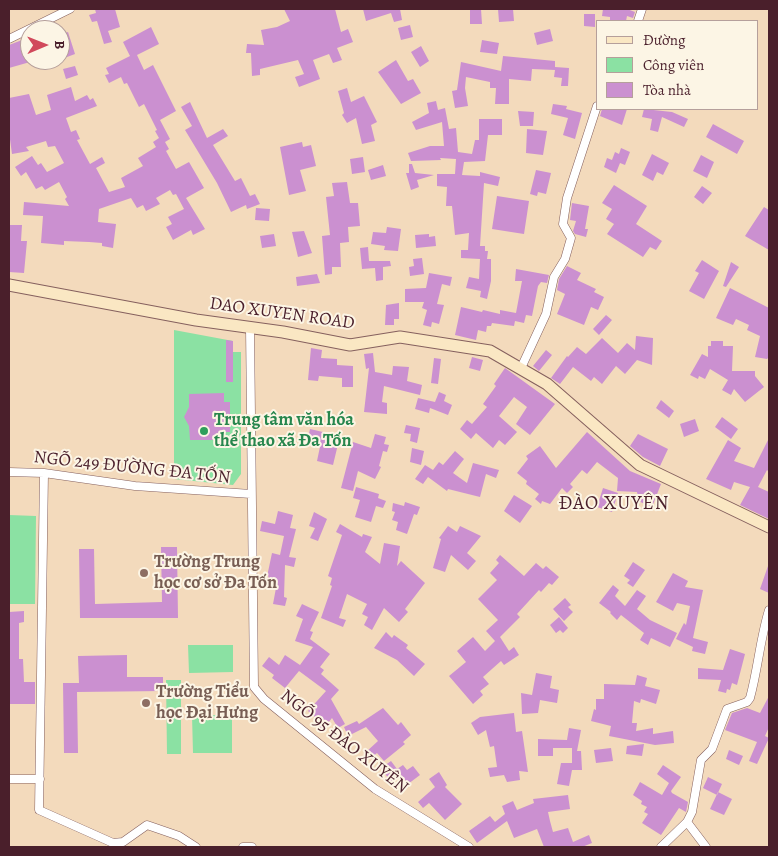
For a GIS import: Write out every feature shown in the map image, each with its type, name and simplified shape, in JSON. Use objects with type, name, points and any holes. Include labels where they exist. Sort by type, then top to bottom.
[{"type":"street","points":[[9,39],[70,9]]},
{"type":"street","points":[[521,368],[546,314],[554,277],[565,259],[571,238],[563,224],[567,198],[596,109]]},
{"type":"street","name":"DAO XUYEN ROAD","points":[[9,285],[196,320],[350,344],[400,337],[490,351],[547,384],[640,464],[769,527]]},
{"type":"street","name":"NGÕ 95 ĐÀO XUYÊN","points":[[250,327],[254,687],[258,694],[376,789],[470,847]]},
{"type":"street","name":"NGÕ 249 ĐƯỜNG ĐA TỐN","points":[[9,472],[44,473],[135,486],[251,494]]},
{"type":"street","points":[[44,473],[39,810],[113,843],[123,842],[146,825],[180,836],[196,847]]},
{"type":"street","points":[[661,847],[687,822],[696,798],[701,760],[712,749],[727,709],[750,698],[758,670],[762,632],[769,610]]},
{"type":"street","points":[[9,779],[40,779]]},
{"type":"street","points":[[687,822],[706,847]]},
{"type":"street","points":[[243,847],[252,847]]},
{"type":"green space","name":"Trung tâm văn hóa thể thao xã Đa Tốn","points":[[174,330],[233,341],[233,352],[241,352],[241,474],[233,485],[174,479]]},
{"type":"green space","points":[[9,515],[36,516],[35,604],[9,604]]},
{"type":"green space","points":[[188,645],[233,645],[233,672],[189,673]]},
{"type":"green space","points":[[166,680],[181,680],[181,754],[167,754]]},
{"type":"green space","points":[[192,715],[232,715],[232,753],[193,753]]},
{"type":"building","points":[[95,9],[115,9],[120,27],[108,31],[112,42],[104,44],[97,21],[92,22],[89,15],[96,13]]},
{"type":"building","points":[[284,9],[335,9],[341,32],[348,29],[353,42],[337,48],[342,60],[333,63],[329,54],[313,60],[320,79],[299,87],[295,77],[304,74],[298,60],[260,69],[260,75],[252,76],[251,53],[246,53],[247,44],[264,45],[261,30],[277,27],[290,21]]},
{"type":"building","points":[[363,9],[400,9],[402,20],[394,22],[391,13],[366,21]]},
{"type":"building","points":[[470,9],[481,9],[482,24],[470,24]]},
{"type":"building","points":[[498,9],[513,9],[514,21],[499,22]]},
{"type":"building","points":[[603,9],[627,9],[635,12],[633,18],[627,16],[626,20],[610,20],[610,17],[602,16]]},
{"type":"building","points":[[584,14],[595,14],[595,27],[584,26]]},
{"type":"building","points":[[410,25],[413,37],[401,40],[398,28]]},
{"type":"building","points":[[151,27],[159,44],[137,55],[144,70],[153,65],[176,111],[160,120],[170,139],[165,142],[169,149],[166,151],[176,169],[189,162],[204,188],[186,198],[205,229],[193,235],[191,230],[173,240],[166,227],[172,224],[168,217],[184,209],[176,194],[173,195],[170,190],[156,198],[160,204],[146,211],[143,205],[137,208],[131,198],[99,209],[98,222],[116,224],[113,248],[102,246],[102,243],[89,242],[64,241],[64,245],[41,243],[43,216],[23,215],[24,202],[69,206],[65,199],[67,197],[59,182],[45,190],[42,186],[36,189],[26,172],[21,176],[15,167],[32,156],[38,165],[41,163],[47,172],[64,163],[55,146],[48,147],[46,141],[26,147],[29,151],[12,154],[9,132],[9,98],[29,94],[36,115],[51,110],[47,95],[71,87],[75,101],[87,95],[90,100],[93,98],[97,106],[66,118],[71,132],[76,130],[80,139],[77,140],[90,164],[102,157],[105,163],[96,168],[109,192],[125,187],[121,178],[143,166],[138,158],[156,147],[153,142],[159,138],[144,104],[139,107],[127,83],[124,84],[121,77],[109,83],[105,75],[109,74],[106,68],[130,56],[123,42]]},
{"type":"building","points":[[550,29],[553,41],[537,45],[534,33]]},
{"type":"building","points":[[70,38],[75,54],[70,56]]},
{"type":"building","points":[[482,40],[499,43],[497,54],[480,52]]},
{"type":"building","points":[[20,41],[20,65],[9,68],[9,45]]},
{"type":"building","points":[[421,46],[429,61],[420,67],[411,52]]},
{"type":"building","points":[[503,56],[555,61],[555,67],[569,68],[568,86],[561,86],[562,78],[554,77],[555,70],[532,69],[531,81],[509,79],[509,104],[495,104],[496,88],[490,88],[490,82],[466,77],[465,88],[468,106],[455,108],[452,91],[457,90],[461,62],[501,71]]},
{"type":"building","points":[[396,60],[408,81],[413,79],[421,93],[401,104],[378,72]]},
{"type":"building","points":[[75,66],[78,75],[66,79],[63,70],[70,70],[70,67]]},
{"type":"building","points":[[347,88],[351,102],[364,96],[377,122],[371,125],[375,141],[362,144],[356,118],[347,123],[342,115],[344,113],[338,91]]},
{"type":"building","points":[[436,101],[438,110],[445,108],[449,129],[456,128],[458,152],[472,154],[475,140],[479,140],[479,119],[502,119],[502,135],[488,135],[485,161],[464,162],[462,175],[480,176],[480,172],[500,177],[498,186],[484,183],[480,246],[485,246],[485,251],[488,251],[487,259],[491,259],[491,281],[487,299],[480,297],[481,291],[466,288],[469,277],[479,279],[480,259],[461,258],[461,250],[468,250],[469,233],[455,235],[452,206],[446,206],[447,187],[437,186],[437,174],[455,174],[456,159],[440,158],[441,160],[411,161],[408,153],[430,146],[444,146],[442,122],[416,130],[412,122],[429,113],[427,103]]},
{"type":"building","points":[[190,102],[207,138],[223,129],[228,136],[213,145],[235,181],[241,178],[250,196],[255,194],[260,204],[247,209],[246,205],[231,212],[217,183],[185,130],[192,126],[181,107]]},
{"type":"building","points":[[553,104],[567,106],[566,109],[582,113],[575,139],[563,135],[568,118],[551,114]]},
{"type":"building","points":[[602,110],[627,110],[622,125],[600,116]]},
{"type":"building","points":[[644,110],[653,110],[672,112],[688,119],[684,127],[662,117],[658,132],[650,130],[652,119],[642,117]]},
{"type":"building","points":[[518,111],[534,112],[533,126],[520,126]]},
{"type":"building","points":[[713,124],[744,141],[737,154],[706,137]]},
{"type":"building","points":[[527,129],[547,131],[543,155],[526,153]]},
{"type":"building","points":[[302,142],[303,147],[311,145],[316,166],[300,170],[306,191],[289,195],[280,147]]},
{"type":"building","points":[[621,148],[630,152],[625,165],[620,163],[616,173],[604,167],[607,158],[612,160],[615,152],[619,154]]},
{"type":"building","points":[[652,154],[669,163],[663,175],[657,172],[653,181],[642,175]]},
{"type":"building","points":[[701,155],[714,162],[707,178],[693,171]]},
{"type":"building","points":[[363,157],[365,172],[352,174],[350,159]]},
{"type":"building","points":[[409,164],[412,164],[415,173],[434,175],[417,180],[419,187],[411,190],[406,173],[409,173]]},
{"type":"building","points":[[383,165],[386,176],[371,180],[368,170]]},
{"type":"building","points":[[536,170],[551,173],[546,194],[538,192],[537,196],[530,194]]},
{"type":"building","points":[[347,182],[350,203],[358,203],[360,226],[348,227],[349,242],[340,243],[341,267],[332,267],[332,274],[325,275],[322,236],[330,235],[326,197],[334,196],[332,183]]},
{"type":"building","points":[[614,185],[647,206],[636,224],[662,241],[656,250],[650,247],[643,257],[607,234],[614,224],[606,219],[612,209],[602,203]]},
{"type":"building","points":[[702,186],[712,193],[703,204],[694,197]]},
{"type":"building","points":[[497,196],[529,201],[524,234],[492,229]]},
{"type":"building","points":[[572,203],[589,206],[585,229],[588,229],[586,237],[575,234],[573,231],[576,221],[570,220]]},
{"type":"building","points":[[764,207],[769,210],[769,250],[745,236]]},
{"type":"building","points":[[256,208],[270,209],[269,221],[255,220]]},
{"type":"building","points":[[9,225],[22,225],[21,241],[27,241],[24,273],[9,272]]},
{"type":"building","points":[[387,227],[401,229],[398,251],[384,250],[385,246],[371,244],[373,232],[386,233]]},
{"type":"building","points":[[304,231],[312,253],[298,257],[292,232]]},
{"type":"building","points":[[274,234],[276,246],[262,248],[260,236]]},
{"type":"building","points":[[429,234],[429,237],[435,236],[436,246],[416,248],[415,235]]},
{"type":"building","points":[[368,247],[369,261],[390,261],[391,266],[383,267],[383,280],[376,281],[375,268],[362,269],[360,248]]},
{"type":"building","points":[[422,258],[424,274],[410,276],[409,267],[414,266],[413,259]]},
{"type":"building","points":[[702,260],[719,271],[704,299],[689,291],[699,273],[695,271]]},
{"type":"building","points":[[731,262],[739,267],[726,287],[723,286]]},
{"type":"building","points":[[567,266],[581,273],[577,280],[596,289],[594,292],[604,297],[598,310],[591,307],[584,325],[557,314],[565,294],[557,290],[559,279]]},
{"type":"building","points":[[516,269],[549,275],[547,283],[541,282],[538,286],[532,316],[526,315],[524,323],[515,321],[514,326],[492,323],[491,326],[487,326],[486,332],[478,330],[476,340],[455,335],[461,307],[500,314],[500,310],[516,313],[522,281],[515,281]]},
{"type":"building","points":[[429,273],[452,277],[450,286],[442,284],[437,304],[444,305],[439,324],[432,322],[431,327],[423,325],[427,310],[422,308],[424,302],[405,302],[405,289],[426,288]]},
{"type":"building","points":[[317,274],[320,283],[297,286],[296,277]]},
{"type":"building","points":[[730,288],[769,308],[769,357],[767,359],[755,357],[760,336],[747,330],[749,325],[736,319],[733,325],[716,318]]},
{"type":"building","points":[[399,303],[399,319],[394,319],[394,325],[385,325],[386,305]]},
{"type":"building","points":[[606,315],[612,320],[599,335],[593,329]]},
{"type":"building","points":[[636,336],[653,338],[652,365],[637,360],[625,374],[616,366],[602,384],[594,377],[591,381],[573,367],[560,384],[551,378],[567,356],[577,347],[586,354],[602,338],[618,353],[627,343],[635,350]]},
{"type":"building","points":[[226,340],[233,341],[233,382],[226,382]]},
{"type":"building","points":[[711,341],[723,341],[723,346],[733,346],[732,371],[755,371],[755,376],[764,387],[745,402],[734,389],[731,395],[722,390],[728,380],[710,369],[705,379],[699,376],[698,379],[690,375],[702,354],[708,357],[708,346],[711,346]]},
{"type":"building","points":[[311,348],[322,350],[321,358],[337,359],[337,365],[353,366],[353,387],[342,387],[342,378],[319,376],[318,381],[308,380]]},
{"type":"building","points":[[546,350],[552,355],[539,371],[533,366]]},
{"type":"building","points":[[373,353],[375,372],[392,375],[393,366],[409,367],[407,381],[422,385],[420,395],[384,386],[382,402],[387,403],[387,414],[364,412],[369,368],[366,369],[364,354]]},
{"type":"building","points":[[472,357],[483,360],[480,371],[469,368]]},
{"type":"building","points":[[434,358],[441,359],[438,384],[431,383]]},
{"type":"building","points":[[505,368],[555,404],[530,435],[516,424],[527,407],[514,397],[499,416],[517,432],[505,445],[499,440],[493,448],[476,433],[471,439],[460,429],[467,420],[472,424],[487,407],[483,404],[496,386],[494,384]]},
{"type":"building","points":[[439,392],[446,395],[444,401],[452,405],[448,415],[430,408],[429,413],[415,409],[418,398],[435,402]]},
{"type":"building","points":[[224,393],[224,402],[230,402],[230,432],[224,432],[224,440],[190,440],[189,426],[184,417],[189,407],[189,394]]},
{"type":"building","points":[[661,400],[674,411],[669,418],[656,408]]},
{"type":"building","points":[[722,417],[738,429],[731,439],[715,427]]},
{"type":"building","points":[[695,419],[699,431],[684,437],[680,424]]},
{"type":"building","points":[[406,425],[420,428],[417,443],[410,441],[411,434],[404,433]]},
{"type":"building","points":[[310,429],[340,436],[333,465],[317,461],[321,442],[308,438]]},
{"type":"building","points":[[587,432],[630,471],[661,484],[652,507],[638,501],[637,492],[617,491],[618,478],[597,462],[587,474],[582,470],[570,484],[573,487],[567,493],[562,488],[550,504],[542,501],[541,504],[535,499],[539,494],[526,484],[527,481],[517,473],[528,459],[526,456],[540,446],[556,468]]},
{"type":"building","points":[[375,434],[386,437],[384,444],[389,445],[387,452],[383,451],[379,466],[381,467],[375,479],[358,471],[353,491],[341,488],[353,442],[371,448]]},
{"type":"building","points":[[638,434],[668,449],[660,466],[643,457],[630,446]]},
{"type":"building","points":[[769,438],[769,472],[767,470],[758,487],[769,492],[769,519],[740,505],[750,487],[734,482],[731,490],[706,479],[728,440],[741,448],[734,461],[754,468]]},
{"type":"building","points":[[412,448],[424,451],[421,465],[410,462]]},
{"type":"building","points":[[455,451],[464,459],[453,473],[467,483],[473,463],[499,470],[496,478],[486,474],[480,497],[448,489],[447,491],[428,477],[423,484],[415,479],[425,465],[433,470],[439,462],[443,465]]},
{"type":"building","points":[[356,487],[379,494],[378,498],[386,501],[383,508],[376,506],[371,522],[355,517],[360,500],[353,498]]},
{"type":"building","points":[[603,488],[618,493],[612,512],[597,507]]},
{"type":"building","points":[[514,495],[532,506],[520,523],[504,511]]},
{"type":"building","points":[[405,502],[420,507],[417,515],[414,514],[407,534],[396,530],[398,522],[392,520],[395,512],[392,511],[393,503],[404,506]]},
{"type":"building","points":[[278,511],[293,515],[290,528],[296,529],[289,557],[296,558],[294,567],[285,565],[284,597],[287,598],[285,606],[273,604],[276,588],[269,587],[268,572],[272,553],[280,555],[284,536],[260,531],[262,521],[275,524]]},
{"type":"building","points":[[314,512],[327,519],[318,541],[310,538],[315,528],[309,526]]},
{"type":"building","points":[[340,524],[362,537],[363,534],[372,537],[365,552],[380,564],[384,543],[400,546],[397,566],[401,561],[425,583],[405,609],[408,612],[399,622],[384,608],[372,630],[364,625],[368,617],[362,614],[367,604],[347,594],[339,618],[346,620],[343,627],[321,618],[332,586],[330,585],[332,578],[328,576],[342,535],[336,532]]},
{"type":"building","points":[[448,526],[457,532],[460,526],[481,536],[467,553],[476,561],[468,570],[451,555],[445,572],[433,568],[441,539],[439,538]]},
{"type":"building","points":[[161,547],[177,547],[178,618],[80,618],[79,549],[94,549],[95,604],[162,602]]},
{"type":"building","points":[[500,555],[524,576],[536,563],[543,569],[546,566],[559,577],[552,585],[549,583],[541,592],[539,590],[517,614],[520,617],[500,637],[509,651],[514,647],[519,655],[504,665],[501,661],[483,677],[489,684],[480,691],[483,695],[473,704],[449,676],[466,662],[457,651],[473,637],[485,651],[495,641],[486,631],[498,620],[478,599],[497,580],[490,573],[499,563],[496,560]]},
{"type":"building","points":[[633,562],[645,570],[633,587],[627,583],[630,580],[624,576]]},
{"type":"building","points":[[769,566],[769,593],[760,589]]},
{"type":"building","points":[[673,573],[688,581],[685,587],[703,590],[693,638],[708,642],[705,654],[692,651],[693,647],[676,639],[684,623],[686,625],[690,606],[677,603],[673,611],[656,602]]},
{"type":"building","points":[[613,585],[619,590],[615,596],[625,606],[637,590],[646,596],[637,609],[650,620],[677,633],[670,647],[651,638],[648,645],[640,640],[644,633],[621,615],[617,620],[611,612],[599,603]]},
{"type":"building","points":[[565,598],[571,605],[568,607],[573,612],[564,621],[553,609]]},
{"type":"building","points":[[302,604],[319,612],[310,631],[313,632],[310,639],[330,654],[320,667],[324,670],[321,674],[339,690],[331,699],[345,724],[338,728],[332,718],[322,731],[313,724],[317,719],[308,711],[326,691],[299,671],[285,688],[272,678],[274,675],[262,666],[269,657],[279,665],[285,655],[300,665],[313,647],[295,641],[303,619],[296,616]]},
{"type":"building","points":[[24,611],[24,622],[19,623],[19,659],[23,659],[24,682],[35,682],[35,704],[9,704],[9,612]]},
{"type":"building","points":[[559,617],[568,628],[563,633],[560,630],[556,633],[550,625]]},
{"type":"building","points":[[386,632],[392,638],[394,635],[408,645],[406,648],[425,664],[414,676],[397,660],[374,648]]},
{"type":"building","points":[[730,649],[745,654],[737,685],[732,683],[730,690],[727,689],[726,693],[718,691],[721,680],[698,679],[698,668],[723,670]]},
{"type":"building","points":[[127,655],[127,677],[163,677],[163,691],[77,692],[78,753],[64,753],[63,683],[79,683],[78,656]]},
{"type":"building","points":[[536,673],[552,676],[550,688],[559,690],[557,703],[540,700],[538,713],[522,714],[521,693],[532,695]]},
{"type":"building","points":[[637,675],[647,678],[645,686],[660,690],[656,704],[641,699],[640,703],[634,701],[632,723],[637,723],[636,731],[653,728],[653,734],[673,731],[674,743],[655,745],[609,736],[611,726],[591,721],[594,709],[596,710],[596,699],[604,699],[604,684],[635,685]]},
{"type":"building","points":[[769,696],[769,727],[765,736],[769,738],[757,764],[749,761],[757,742],[725,730],[732,713],[747,708],[760,713]]},
{"type":"building","points":[[383,708],[398,725],[401,722],[411,735],[403,742],[405,744],[384,761],[377,753],[371,758],[366,752],[378,741],[366,727],[348,736],[344,727],[357,721],[359,724]]},
{"type":"building","points":[[514,713],[516,732],[522,731],[528,772],[519,771],[520,780],[507,782],[504,775],[490,777],[488,768],[497,767],[494,746],[490,747],[486,730],[478,735],[471,723],[480,717]]},
{"type":"building","points":[[569,728],[581,730],[577,751],[581,751],[582,770],[572,770],[569,786],[557,784],[561,763],[572,763],[572,748],[553,748],[553,756],[538,756],[538,739],[567,740]]},
{"type":"building","points":[[644,744],[642,756],[626,754],[627,746]]},
{"type":"building","points":[[611,748],[613,761],[596,763],[594,750]]},
{"type":"building","points":[[729,750],[743,756],[739,765],[726,759]]},
{"type":"building","points":[[391,761],[397,769],[403,765],[407,770],[413,766],[420,775],[408,784],[401,775],[391,782],[381,768]]},
{"type":"building","points":[[663,765],[681,777],[671,791],[672,793],[688,802],[686,812],[679,808],[661,835],[642,823],[648,814],[644,812],[647,807],[641,804],[642,801],[633,795],[640,782],[662,795],[669,783],[657,774]]},
{"type":"building","points":[[439,772],[447,785],[445,787],[462,804],[445,820],[429,803],[423,808],[418,802],[435,787],[429,779]]},
{"type":"building","points":[[708,777],[722,784],[717,795],[703,788]]},
{"type":"building","points":[[718,792],[732,799],[724,815],[710,809]]},
{"type":"building","points":[[568,795],[570,809],[548,812],[553,832],[568,828],[573,842],[589,835],[592,843],[582,847],[544,847],[537,829],[514,838],[507,821],[477,843],[469,831],[490,816],[495,822],[505,814],[502,806],[513,801],[517,810],[534,803],[533,799]]},
{"type":"place","name":"Trung tâm văn hóa thể thao xã Đa Tốn","points":[[204,431]]},
{"type":"place","name":"Trường Trung học cơ sở Đa Tốn","points":[[144,573]]},
{"type":"place","name":"Trường Tiểu học Đại Hưng","points":[[146,703]]},
{"type":"district","name":"ĐÀO XUYÊN","points":[[614,504]]}]
